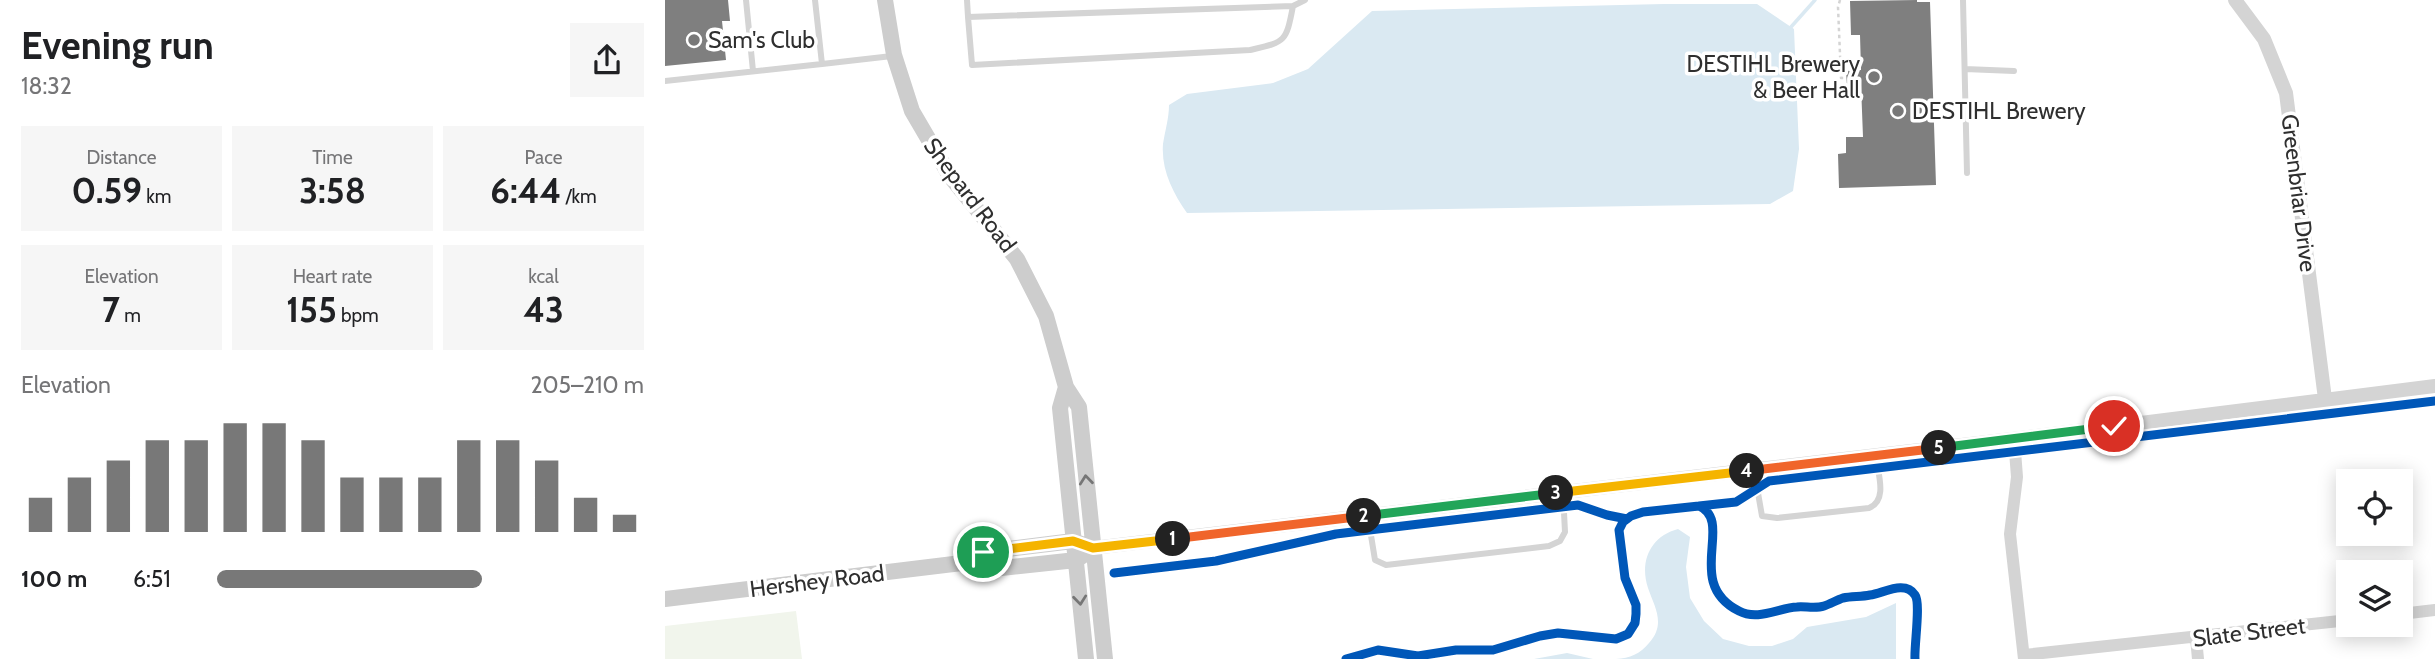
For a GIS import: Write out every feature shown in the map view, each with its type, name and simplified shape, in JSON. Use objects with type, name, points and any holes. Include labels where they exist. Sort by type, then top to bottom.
[{"type":"main road","name":"Shepard Road","points":[[885,0],[894,55],[912,111],[955,183],[1017,259],[1034,290],[1054,340],[1066,387],[1079,407],[1105,659]]},
{"type":"main road","name":"Shepard Road","points":[[1066,387],[1060,408],[1086,659]]},
{"type":"main road","name":"Hershey Road","points":[[665,599],[970,562],[983,552],[1073,541],[1093,548]]},
{"type":"main road","name":"Hershey Road","points":[[970,562],[983,570],[1076,560],[1093,548]]},
{"type":"street","name":"Greenbriar Drive","points":[[2235,0],[2264,39],[2285,93],[2325,399]]},
{"type":"street","name":"Hershey Road","points":[[1093,548],[2435,386]]},
{"type":"street","points":[[2021,438],[2015,451],[2017,477],[2010,534],[2024,657]]},
{"type":"street","points":[[2413,613],[2435,610]]},
{"type":"street","name":"Slate Street","points":[[2024,657],[2336,622]]},
{"type":"street","points":[[2196,638],[2198,659]]},
{"type":"lane","points":[[746,0],[753,71]]},
{"type":"lane","points":[[815,0],[822,64]]},
{"type":"lane","points":[[967,0],[972,65],[1249,50],[1279,44],[1288,32],[1293,6]]},
{"type":"lane","points":[[968,18],[1293,6],[1305,0]]},
{"type":"lane","points":[[1963,0],[1967,173]]},
{"type":"lane","points":[[665,81],[894,55]]},
{"type":"lane","points":[[1965,69],[2014,71]]},
{"type":"lane","points":[[1754,470],[1762,516],[1767,518],[1869,508],[1877,505],[1881,496],[1876,455]]},
{"type":"lane","points":[[1368,516],[1375,560],[1386,565],[1549,546],[1560,541],[1565,532],[1563,493]]},
{"type":"path","points":[[1840,0],[1838,8],[1841,78],[1846,78]]},
{"type":"shaded area","points":[[1757,4],[1794,29],[1799,149],[1793,191],[1770,204],[1187,213],[1169,181],[1163,144],[1169,105],[1187,94],[1273,83],[1308,69],[1372,11]]},
{"type":"shaded area","points":[[1678,529],[1690,537],[1686,567],[1690,598],[1704,621],[1723,639],[1749,646],[1772,646],[1793,639],[1807,627],[1866,617],[1896,603],[1896,659],[1616,659],[1638,653],[1654,636],[1658,623],[1646,578],[1646,559],[1661,537]]},
{"type":"shaded area","points":[[796,611],[802,659],[665,659],[665,626]]},
{"type":"shaded area","points":[[1567,653],[1593,659],[1534,659]]},
{"type":"building","name":"Sam's Club","points":[[665,0],[728,0],[730,21],[722,21],[726,60],[665,66]]},
{"type":"building","name":"DESTIHL Brewery","points":[[1850,1],[1930,2],[1936,185],[1839,188],[1838,154],[1846,153],[1846,137],[1863,137],[1861,85],[1847,86],[1846,71],[1861,70],[1860,35],[1851,35]]},
{"type":"waterway","points":[[1791,27],[1815,0]]},
{"type":"cycle path","points":[[1699,506],[1736,502],[1769,481],[2435,401]]},
{"type":"cycle path","points":[[1114,573],[1216,561],[1336,534],[1578,505],[1627,519]]},
{"type":"cycle path","points":[[1346,659],[1378,650],[1418,656],[1456,650],[1493,650],[1558,633],[1616,639],[1628,634],[1635,623],[1636,605],[1625,578],[1619,530],[1623,522],[1643,512],[1699,506],[1709,514],[1713,525],[1711,570],[1714,585],[1723,599],[1739,611],[1753,615],[1790,608],[1821,607],[1843,598],[1906,588],[1917,600],[1915,659]]},
{"type":"place","name":"Sam's Club","points":[[694,40]]},
{"type":"place","name":"DESTIHL Brewery & Beer Hall","points":[[1874,77]]},
{"type":"place","name":"DESTIHL Brewery","points":[[1898,111]]},
{"type":"route","points":[[983,552],[1073,541],[1093,548],[2114,426]]}]
